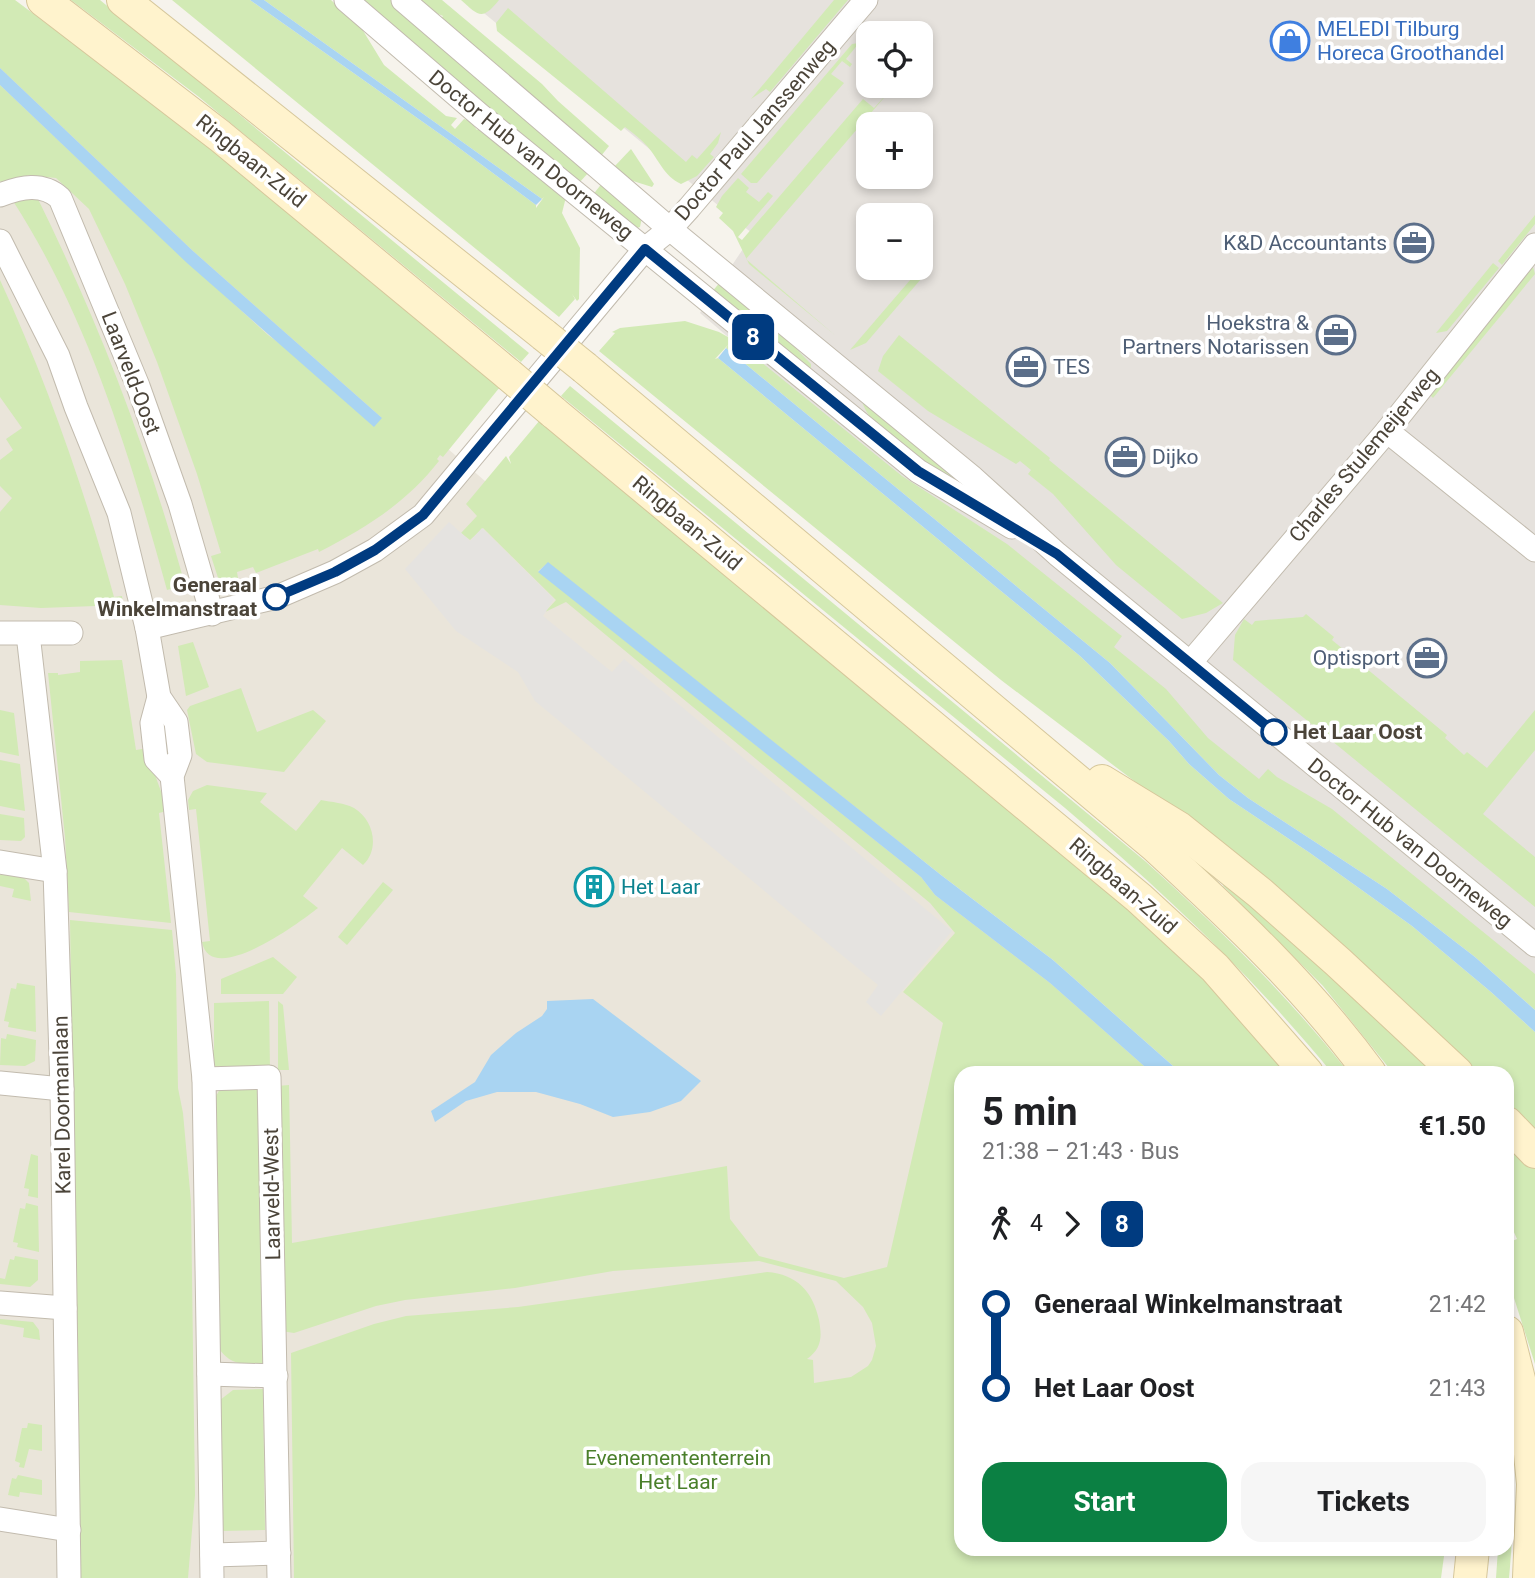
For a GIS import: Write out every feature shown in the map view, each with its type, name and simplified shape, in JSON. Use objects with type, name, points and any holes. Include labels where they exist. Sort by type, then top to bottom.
[{"type":"main road","name":"Ringbaan-Zuid","points":[[43,0],[220,136],[1139,898],[1215,968],[1301,1066]]},
{"type":"main road","points":[[123,0],[544,335],[1155,846],[1244,928],[1303,990],[1364,1066]]},
{"type":"main road","points":[[1008,723],[1179,828],[1329,953],[1450,1066]]},
{"type":"main road","points":[[1514,1130],[1535,1152]]},
{"type":"main road","points":[[1514,1360],[1525,1403],[1533,1484],[1529,1578]]},
{"type":"street","name":"Doctor Hub van Doorneweg","points":[[346,0],[481,116],[918,471],[1057,554]]},
{"type":"street","name":"Doctor Hub van Doorneweg","points":[[403,0],[670,229],[973,478],[1057,554],[1535,945]]},
{"type":"street","name":"Doctor Paul Janssenweg","points":[[670,229],[866,0]]},
{"type":"street","name":"Laarveld-Oost","points":[[0,195],[21,187],[49,189],[60,198],[138,386],[180,504],[212,614]]},
{"type":"street","points":[[147,628],[277,597],[335,572],[375,550],[423,515],[645,249],[670,229]]},
{"type":"street","points":[[0,241],[58,356],[119,513],[147,628],[159,697],[152,723],[156,759],[172,776],[204,1079],[212,1578]]},
{"type":"street","name":"Charles Stulemeijerweg","points":[[1190,663],[1387,431],[1535,245]]},
{"type":"street","points":[[1387,431],[1535,550]]},
{"type":"street","points":[[0,633],[71,633]]},
{"type":"street","name":"Karel Doormanlaan","points":[[29,635],[55,872],[62,1089],[69,1578]]},
{"type":"street","points":[[0,862],[55,872]]},
{"type":"street","name":"Laarveld-West","points":[[204,1079],[270,1077],[279,1578]]},
{"type":"street","points":[[0,1083],[62,1089]]},
{"type":"street","points":[[0,1303],[65,1307]]},
{"type":"street","points":[[209,1374],[276,1376]]},
{"type":"street","points":[[0,1519],[69,1530]]},
{"type":"street","points":[[212,1555],[279,1553]]},
{"type":"shaded area","points":[[468,0],[1535,0],[1535,986],[1249,780],[700,313],[753,234]]},
{"type":"shaded area","points":[[0,60],[1159,1066],[954,1066],[954,1556],[1001,1556],[1126,1578],[0,1578]]},
{"type":"shaded area","points":[[449,522],[470,541],[482,528],[554,599],[543,616],[612,672],[624,659],[952,931],[881,1016],[866,1002],[878,985],[535,701],[518,672],[456,631],[405,569]]},
{"type":"green space","points":[[0,0],[15,0],[181,124],[500,387],[443,457],[440,455],[437,459],[439,461],[426,476],[399,502],[353,534],[319,552],[318,549],[256,573],[253,567],[237,572],[238,578],[220,584],[211,556],[221,553],[197,474],[157,362],[125,284],[89,209],[56,178],[27,175],[29,179],[2,183],[0,181],[0,85],[268,335],[382,418],[193,251],[0,68]]},
{"type":"green space","points":[[71,0],[100,0],[529,353],[521,362],[199,97]]},
{"type":"green space","points":[[172,0],[250,0],[447,139],[536,205],[536,208],[544,197],[542,199],[264,0],[331,0],[362,29],[384,65],[446,116],[457,118],[451,125],[455,129],[464,119],[470,121],[477,130],[481,127],[566,197],[562,213],[580,248],[579,299],[577,301],[572,294],[575,299],[559,317]]},
{"type":"green space","points":[[359,0],[391,0],[590,171],[578,184]]},
{"type":"green space","points":[[417,0],[442,0],[542,84],[609,146],[601,156],[440,20],[443,16]]},
{"type":"green space","points":[[461,0],[499,0],[488,11],[480,14]]},
{"type":"green space","points":[[834,0],[848,0],[770,92],[766,89],[751,99]]},
{"type":"green space","points":[[508,8],[686,162],[692,155],[697,159],[721,132],[718,143],[710,154],[714,157],[697,176],[681,184],[675,180],[637,136],[625,127],[621,131],[497,31],[496,23]]},
{"type":"green space","points":[[856,43],[856,47],[846,59],[852,64],[850,67],[842,61],[831,74],[844,83],[757,183],[751,183],[741,174],[852,44]]},
{"type":"green space","points":[[884,98],[872,112],[856,112],[856,130],[746,259],[733,231],[719,218],[723,213],[716,207],[722,196],[738,178],[749,188],[746,192],[759,202],[768,192],[773,196],[738,237],[742,240],[863,99],[874,108]]},
{"type":"green space","points":[[631,149],[654,184],[652,187],[633,181],[614,167]]},
{"type":"green space","points":[[603,182],[642,217],[640,227],[637,228],[592,196]]},
{"type":"green space","points":[[37,197],[81,292],[120,388],[155,485],[185,585],[167,590],[138,489],[105,390],[64,293],[13,201]]},
{"type":"green space","points":[[1535,215],[1535,224],[1502,265],[1498,261]]},
{"type":"green space","points":[[747,260],[836,336],[749,264]]},
{"type":"green space","points":[[1493,263],[1499,268],[1447,331],[1436,333]]},
{"type":"green space","points":[[1533,267],[1535,274],[1433,398],[1429,394],[1434,387]]},
{"type":"green space","points":[[0,280],[63,436],[114,597],[122,596],[123,605],[41,608],[0,605],[0,512],[12,498],[0,486],[0,460],[13,450],[6,439],[22,428],[0,397]]},
{"type":"green space","points":[[910,280],[920,280],[866,343],[850,350]]},
{"type":"green space","points":[[721,281],[776,328],[811,364],[811,371],[711,293]]},
{"type":"green space","points":[[685,321],[719,332],[735,341],[902,476],[1007,544],[1122,636],[1114,647],[1166,689],[1208,738],[1259,779],[1268,769],[1332,809],[1535,974],[1535,1010],[1475,957],[1387,889],[1248,798],[1219,775],[1110,663],[726,348],[728,345],[715,359],[718,358],[1080,656],[1169,741],[1189,764],[1229,799],[1412,926],[1535,1032],[1535,1137],[1514,1115],[1514,1066],[1462,1066],[1154,796],[1001,680],[599,351],[615,333],[612,332],[620,328]]},
{"type":"green space","points":[[899,335],[1223,603],[1206,613],[1182,619],[1116,565],[1053,494],[1028,474],[1031,470],[1020,461],[1016,464],[928,411],[878,371],[883,356]]},
{"type":"green space","points":[[570,386],[1145,861],[1251,962],[1343,1066],[1326,1066],[1269,1001],[1204,934],[1065,808],[561,396]]},
{"type":"green space","points":[[862,401],[969,484],[965,489],[906,451],[878,426]]},
{"type":"green space","name":"Evenemententerrein Het Laar","points":[[540,420],[1025,816],[1190,964],[1233,1008],[1282,1066],[1173,1066],[1053,960],[941,875],[548,563],[538,571],[921,877],[935,895],[1050,983],[1144,1066],[954,1066],[954,1556],[1444,1556],[1441,1578],[294,1578],[291,1353],[374,1324],[406,1316],[518,1307],[767,1272],[778,1273],[795,1281],[813,1301],[819,1320],[820,1342],[807,1359],[813,1360],[814,1383],[851,1377],[868,1366],[876,1346],[872,1323],[863,1307],[836,1281],[759,1261],[613,1271],[515,1288],[405,1300],[376,1306],[294,1333],[281,1331],[277,1086],[289,1085],[292,1243],[727,1166],[730,1219],[759,1256],[844,1278],[887,1267],[943,1023],[903,992],[955,933],[930,903],[566,602],[545,612],[556,600],[483,528],[470,540],[461,533],[477,516],[466,504],[506,456],[511,464],[509,457]]},
{"type":"green space","points":[[1306,614],[1334,637],[1332,640],[1447,735],[1445,738],[1464,755],[1467,752],[1487,768],[1535,710],[1535,750],[1483,814],[1535,857],[1535,907],[1233,660],[1235,635],[1244,619],[1252,625],[1255,621],[1303,617]]},
{"type":"green space","points":[[193,642],[209,687],[186,696],[178,646]]},
{"type":"green space","points":[[122,660],[136,750],[148,748],[167,808],[167,811],[159,813],[171,923],[69,912],[65,837],[48,673],[58,675],[80,672],[80,661]]},
{"type":"green space","points":[[241,688],[257,732],[313,710],[326,721],[284,772],[207,762],[196,754],[187,710],[190,706]]},
{"type":"green space","points":[[0,710],[14,713],[19,756],[0,752]]},
{"type":"green space","points":[[0,760],[20,764],[25,811],[0,806]]},
{"type":"green space","points":[[207,785],[267,793],[260,802],[296,831],[321,800],[350,806],[361,813],[370,827],[372,851],[363,865],[342,848],[303,896],[318,908],[293,926],[256,948],[238,955],[221,958],[209,954],[202,942],[210,941],[196,809],[189,810],[188,800],[193,791]]},
{"type":"green space","points":[[0,814],[24,818],[25,837],[21,841],[0,840]]},
{"type":"green space","points":[[0,875],[21,875],[29,883],[31,901],[12,897],[14,889],[0,886]]},
{"type":"green space","points":[[1227,880],[1430,1066],[1387,1066],[1323,986],[1223,886]]},
{"type":"green space","points":[[383,882],[393,890],[347,945],[338,937]]},
{"type":"green space","points":[[70,920],[172,930],[176,975],[178,1088],[183,1113],[191,1202],[195,1495],[188,1578],[80,1578]]},
{"type":"green space","points":[[273,957],[297,977],[283,994],[221,994],[221,979]]},
{"type":"green space","points":[[17,983],[35,986],[36,1032],[8,1027],[9,1022],[4,1021],[11,988],[16,989]]},
{"type":"green space","points":[[269,1001],[270,1070],[217,1069],[207,1050],[214,1050],[214,1003]]},
{"type":"green space","points":[[278,1001],[283,1005],[289,1070],[278,1070]]},
{"type":"green space","points":[[7,1034],[36,1040],[35,1061],[25,1066],[0,1065],[1,1038],[6,1039]]},
{"type":"green space","points":[[259,1086],[263,1364],[250,1364],[229,1359],[220,1350],[215,1098],[220,1089]]},
{"type":"green space","points":[[1514,1147],[1535,1168],[1535,1364],[1514,1298],[1514,1240],[1517,1239],[1514,1232]]},
{"type":"green space","points":[[31,1154],[38,1156],[38,1198],[28,1196],[29,1189],[24,1188]]},
{"type":"green space","points":[[26,1203],[38,1206],[39,1252],[17,1247],[18,1243],[13,1242],[20,1208],[25,1209]]},
{"type":"green space","points":[[15,1256],[38,1260],[38,1280],[30,1287],[0,1284],[0,1278],[5,1279],[10,1259],[14,1260]]},
{"type":"green space","points":[[0,1319],[33,1322],[39,1330],[40,1340],[23,1337],[24,1328],[0,1324]]},
{"type":"green space","points":[[263,1389],[265,1530],[222,1531],[220,1400],[233,1390]]},
{"type":"green space","points":[[28,1423],[42,1425],[42,1451],[29,1449],[24,1468],[19,1467],[20,1463],[15,1461],[22,1428],[27,1428]]},
{"type":"green space","points":[[18,1475],[42,1480],[42,1495],[20,1492],[19,1497],[8,1495],[12,1478],[16,1479]]},
{"type":"green space","points":[[1498,1556],[1511,1556],[1509,1578],[1496,1578]]},
{"type":"water","points":[[250,0],[264,0],[542,199],[536,205]]},
{"type":"water","points":[[0,68],[193,251],[382,418],[374,427],[187,263],[0,85]]},
{"type":"water","points":[[726,348],[1110,663],[1219,775],[1248,798],[1387,889],[1475,957],[1535,1010],[1535,1032],[1412,926],[1229,799],[1189,764],[1169,741],[1080,656],[718,358]]},
{"type":"water","points":[[548,562],[941,875],[1053,960],[1173,1066],[1144,1066],[1050,983],[935,895],[921,877],[538,572]]},
{"type":"water","points":[[593,999],[701,1081],[681,1101],[650,1112],[613,1117],[580,1104],[536,1092],[497,1092],[466,1101],[435,1122],[431,1111],[475,1082],[491,1055],[516,1033],[542,1016],[547,1009],[547,1001]]},
{"type":"bus line","name":"8","points":[[276,597],[335,572],[375,550],[423,515],[586,323],[645,249],[918,471],[1057,554],[1274,732]]},
{"type":"place","name":"MELEDI Tilburg Horeca Groothandel","points":[[1290,41]]},
{"type":"place","name":"K&D Accountants","points":[[1414,243]]},
{"type":"place","name":"Hoekstra & Partners Notarissen","points":[[1336,335]]},
{"type":"place","name":"TES","points":[[1026,367]]},
{"type":"place","name":"Dijko","points":[[1125,457]]},
{"type":"place","name":"Generaal Winkelmanstraat","points":[[276,597]]},
{"type":"place","name":"Optisport","points":[[1427,658]]},
{"type":"place","name":"Het Laar Oost","points":[[1274,732]]},
{"type":"place","name":"Het Laar","points":[[594,887]]}]
